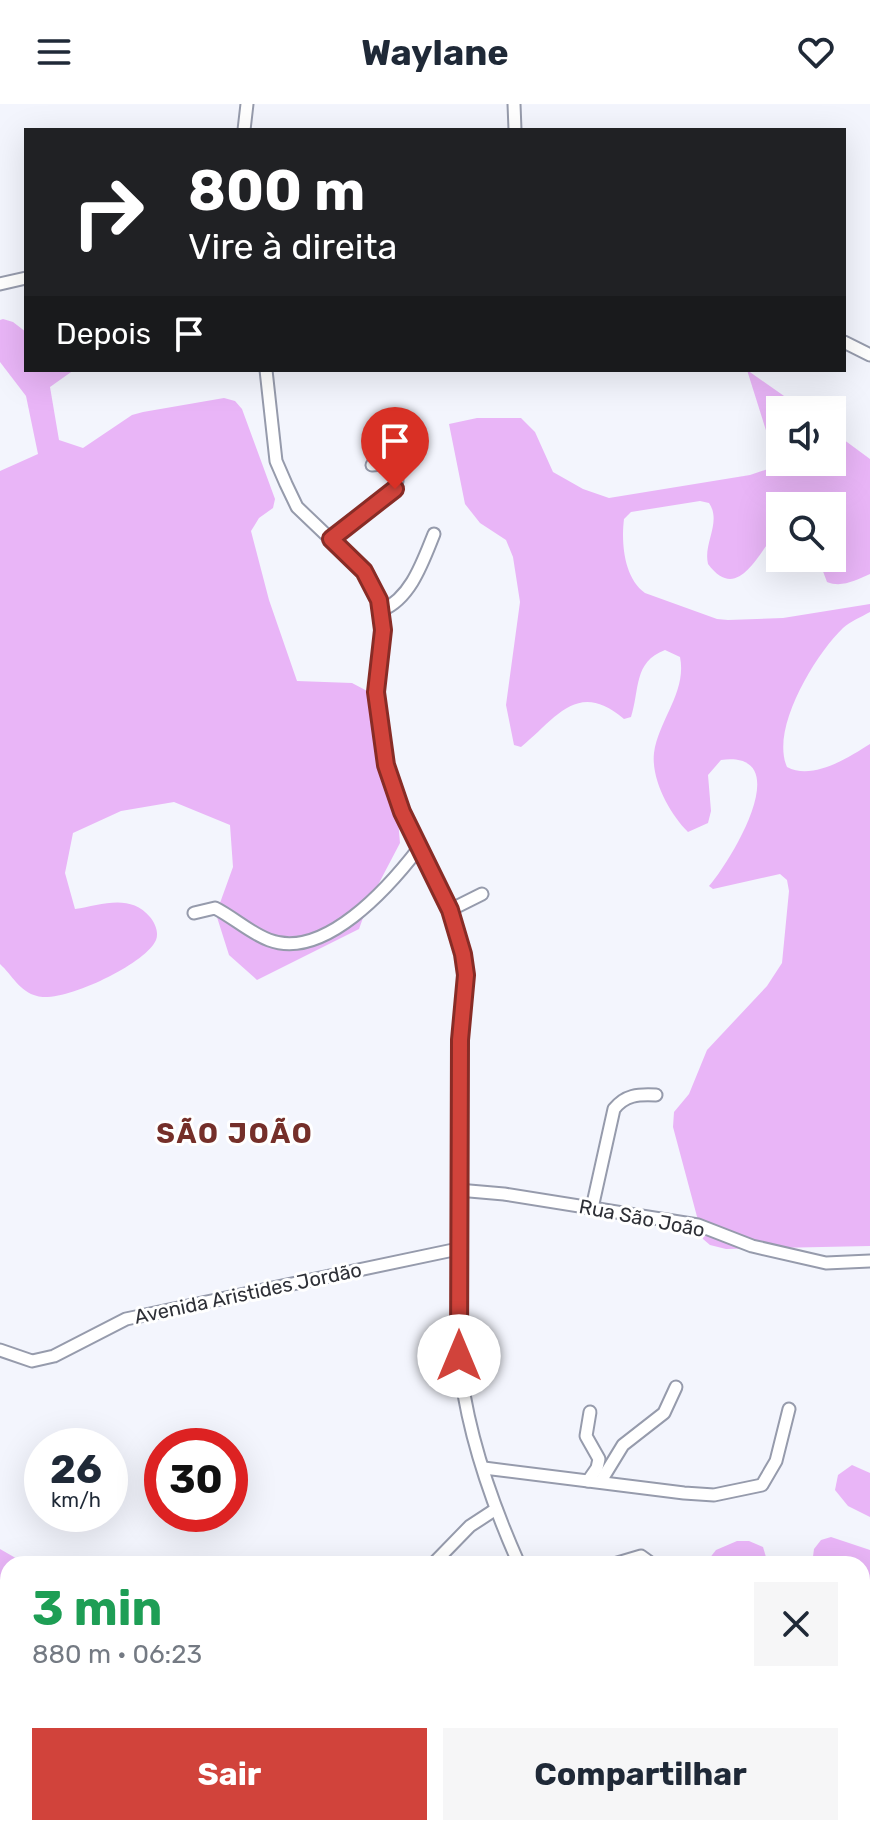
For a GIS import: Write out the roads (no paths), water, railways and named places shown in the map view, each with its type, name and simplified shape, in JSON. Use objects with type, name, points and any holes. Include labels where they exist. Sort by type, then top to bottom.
[{"type":"street","points":[[244,128],[247,104]]},
{"type":"street","points":[[514,104],[515,128]]},
{"type":"street","points":[[0,284],[24,278]]},
{"type":"street","points":[[846,343],[870,355]]},
{"type":"street","points":[[266,372],[276,461],[297,507],[364,571],[382,610],[383,630],[376,692],[391,786],[450,910],[460,939],[466,975],[460,1040],[458,1190],[462,1391],[496,1509],[516,1556]]},
{"type":"street","points":[[331,539],[395,489],[394,463],[372,465]]},
{"type":"street","points":[[382,610],[400,599],[423,561],[434,534]]},
{"type":"street","points":[[194,913],[215,908],[268,940],[295,946],[309,942],[331,934],[391,881],[419,848]]},
{"type":"street","points":[[450,910],[482,894]]},
{"type":"street","points":[[592,1208],[614,1109],[621,1100],[632,1096],[656,1095]]},
{"type":"street","name":"Rua São João","points":[[458,1190],[504,1194],[698,1225],[752,1246],[826,1263],[870,1261]]},
{"type":"street","name":"Avenida Aristides Jordão","points":[[0,1350],[32,1361],[54,1356],[126,1319],[458,1249]]},
{"type":"street","points":[[601,1481],[623,1445],[664,1413],[676,1387]]},
{"type":"street","points":[[484,1468],[714,1495],[762,1485],[776,1461],[789,1409]]},
{"type":"street","points":[[588,1481],[599,1459],[586,1436],[590,1412]]},
{"type":"street","points":[[441,1556],[470,1526],[496,1509]]},
{"type":"district","name":"SÃO JOÃO","points":[[235,1133]]}]
